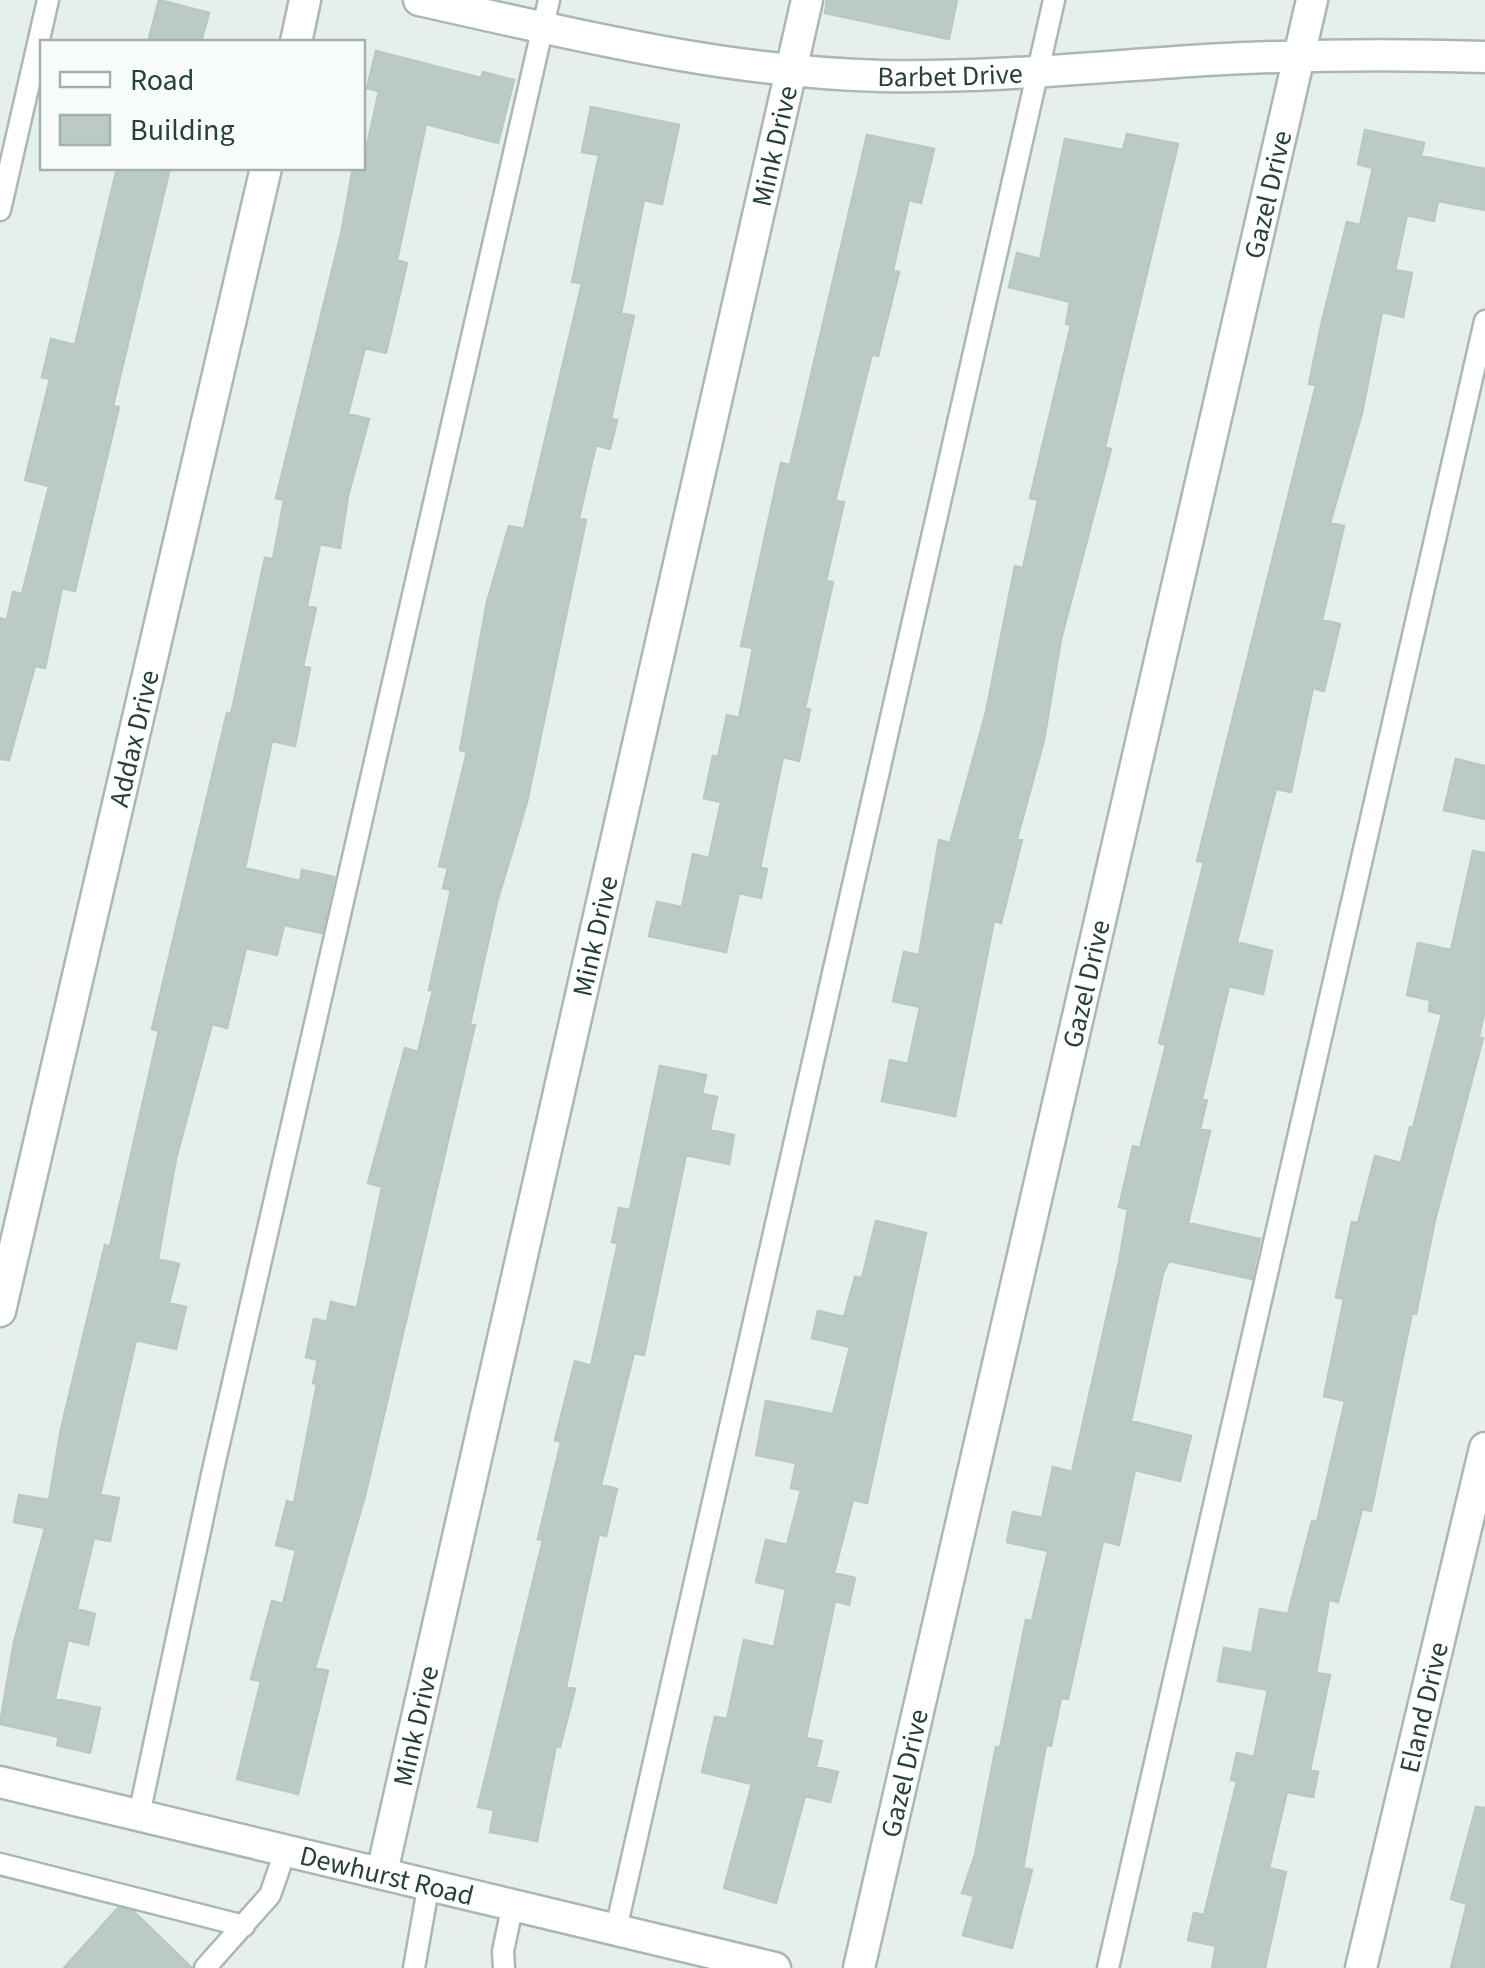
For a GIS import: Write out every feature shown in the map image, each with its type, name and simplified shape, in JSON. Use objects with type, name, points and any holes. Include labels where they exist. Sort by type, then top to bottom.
[{"type":"street","points":[[296,40],[306,0]]},
{"type":"street","name":"Barbet Drive","points":[[420,0],[546,14],[684,57],[791,71],[882,76],[1036,72],[1299,57],[1485,57]]},
{"type":"street","name":"Mink Drive","points":[[382,1872],[807,0]]},
{"type":"street","name":"Gazel Drive","points":[[859,1968],[1312,0]]},
{"type":"street","name":"Addax Drive","points":[[0,1312],[266,170]]},
{"type":"street","name":"Eland Drive","points":[[1361,1968],[1485,1448]]},
{"type":"street","name":"Dewhurst Road","points":[[0,1782],[775,1968]]},
{"type":"lane","points":[[0,210],[48,0]]},
{"type":"lane","points":[[616,1929],[1054,0]]},
{"type":"lane","points":[[140,1815],[213,1470],[546,14]]},
{"type":"lane","points":[[1108,1968],[1485,322]]},
{"type":"lane","points":[[204,1968],[270,1895],[286,1849]]},
{"type":"lane","points":[[0,1864],[244,1926]]},
{"type":"lane","points":[[414,1968],[429,1883]]},
{"type":"lane","points":[[504,1968],[502,1950],[513,1904]]},
{"type":"building","points":[[159,0],[209,13],[202,40],[149,40]]},
{"type":"building","points":[[827,0],[957,0],[949,39],[825,13]]},
{"type":"building","points":[[376,51],[481,78],[483,72],[514,80],[498,143],[426,124],[397,260],[407,263],[386,353],[365,348],[348,414],[369,419],[348,496],[340,548],[320,544],[307,606],[316,608],[303,666],[310,668],[295,746],[272,741],[245,868],[300,881],[302,870],[334,877],[322,933],[284,925],[277,955],[246,948],[227,1028],[212,1024],[176,1159],[158,1259],[179,1264],[169,1303],[186,1307],[176,1349],[136,1340],[100,1495],[119,1498],[110,1541],[94,1538],[77,1609],[95,1614],[88,1645],[68,1640],[55,1699],[100,1708],[90,1753],[57,1745],[59,1737],[0,1724],[14,1642],[45,1528],[14,1522],[19,1495],[49,1500],[61,1429],[105,1245],[110,1247],[159,1031],[152,1029],[227,713],[231,714],[265,558],[273,559],[284,500],[276,498],[341,234],[353,170],[365,170],[379,91],[367,88]]},
{"type":"building","points":[[591,107],[679,125],[662,204],[644,200],[621,313],[634,316],[611,419],[617,420],[610,449],[596,445],[579,518],[586,520],[527,802],[497,902],[470,1024],[475,1025],[365,1496],[315,1668],[328,1671],[298,1794],[237,1779],[261,1681],[251,1679],[272,1601],[283,1604],[296,1550],[276,1545],[287,1501],[294,1503],[317,1384],[313,1383],[318,1360],[306,1357],[314,1319],[327,1322],[331,1302],[357,1308],[382,1187],[368,1183],[405,1048],[418,1052],[433,990],[429,990],[451,890],[443,888],[448,868],[439,866],[467,752],[460,750],[487,602],[509,526],[524,529],[582,283],[572,282],[599,155],[582,152]]},
{"type":"building","points":[[1365,130],[1424,143],[1421,156],[1485,169],[1485,210],[1438,201],[1434,221],[1407,215],[1395,270],[1412,273],[1403,317],[1382,312],[1362,413],[1330,523],[1344,526],[1322,620],[1340,624],[1324,691],[1313,688],[1291,792],[1276,789],[1237,942],[1272,951],[1263,994],[1229,986],[1202,1099],[1207,1100],[1200,1129],[1210,1131],[1188,1223],[1260,1239],[1252,1279],[1169,1261],[1163,1273],[1131,1421],[1191,1436],[1180,1481],[1135,1470],[1119,1545],[1103,1541],[1068,1699],[1061,1698],[1051,1746],[1046,1745],[1023,1868],[1032,1870],[1012,1948],[963,1935],[974,1896],[962,1893],[975,1855],[1026,1620],[1032,1621],[1048,1551],[1007,1542],[1013,1512],[1042,1518],[1053,1467],[1072,1472],[1119,1262],[1128,1209],[1119,1207],[1133,1146],[1140,1148],[1166,1045],[1159,1043],[1204,862],[1197,861],[1316,385],[1309,384],[1347,222],[1360,225],[1373,168],[1358,164]]},
{"type":"building","points":[[1127,134],[1178,144],[1105,447],[1111,449],[1061,639],[1044,740],[1017,839],[1022,840],[1001,923],[994,921],[955,1116],[882,1101],[890,1060],[908,1064],[920,1007],[893,1001],[904,952],[919,955],[939,840],[950,843],[986,712],[1015,566],[1023,568],[1038,500],[1030,498],[1071,325],[1066,324],[1070,302],[1009,287],[1017,253],[1040,259],[1065,139],[1123,150]]},
{"type":"building","points":[[867,135],[934,149],[921,203],[909,200],[893,270],[899,272],[878,356],[872,354],[835,501],[844,502],[826,581],[833,582],[805,708],[810,709],[799,761],[783,757],[760,868],[767,869],[761,898],[739,893],[726,952],[649,936],[657,902],[682,907],[693,854],[709,858],[721,802],[704,798],[713,756],[718,757],[727,715],[739,718],[753,648],[741,646],[781,463],[790,465]]},
{"type":"building","points":[[117,170],[170,170],[113,406],[119,407],[75,591],[62,588],[45,668],[35,666],[9,760],[0,759],[0,618],[7,620],[13,592],[22,594],[49,486],[25,480],[50,379],[42,377],[51,339],[75,345]]},
{"type":"building","points":[[1456,759],[1485,766],[1485,819],[1444,810]]},
{"type":"building","points":[[1473,851],[1485,853],[1485,1009],[1479,1037],[1483,1038],[1435,1220],[1416,1314],[1412,1313],[1371,1511],[1362,1509],[1338,1602],[1329,1600],[1316,1673],[1330,1675],[1310,1770],[1318,1772],[1313,1797],[1287,1792],[1269,1868],[1286,1872],[1265,1968],[1212,1968],[1216,1946],[1188,1940],[1194,1913],[1204,1915],[1237,1781],[1231,1780],[1237,1753],[1254,1757],[1268,1690],[1218,1681],[1224,1648],[1252,1653],[1260,1609],[1288,1614],[1312,1521],[1317,1522],[1345,1401],[1324,1396],[1344,1299],[1336,1297],[1352,1222],[1358,1223],[1375,1156],[1401,1163],[1410,1127],[1413,1128],[1442,1014],[1429,1011],[1430,1000],[1407,995],[1418,943],[1451,950]]},
{"type":"building","points":[[660,1066],[706,1075],[702,1094],[717,1097],[710,1130],[734,1135],[729,1164],[686,1155],[644,1355],[634,1353],[601,1485],[617,1489],[606,1536],[599,1534],[566,1687],[575,1689],[560,1747],[556,1746],[537,1841],[490,1832],[494,1810],[478,1807],[543,1540],[538,1539],[561,1442],[555,1440],[575,1361],[591,1366],[618,1243],[612,1242],[619,1208],[630,1210]]},
{"type":"building","points":[[876,1221],[926,1233],[867,1503],[853,1500],[834,1573],[855,1578],[849,1605],[835,1601],[806,1738],[822,1741],[816,1767],[838,1772],[830,1802],[805,1796],[776,1903],[724,1888],[752,1784],[702,1772],[715,1717],[727,1719],[744,1640],[774,1647],[786,1589],[756,1582],[766,1540],[787,1545],[801,1490],[791,1488],[796,1463],[756,1455],[766,1401],[833,1414],[850,1347],[812,1338],[818,1311],[844,1317],[855,1277],[862,1278]]},
{"type":"building","points":[[1476,1807],[1485,1808],[1485,1968],[1451,1968],[1467,1904],[1451,1899]]},
{"type":"building","points":[[118,1908],[134,1912],[192,1968],[64,1968]]}]
